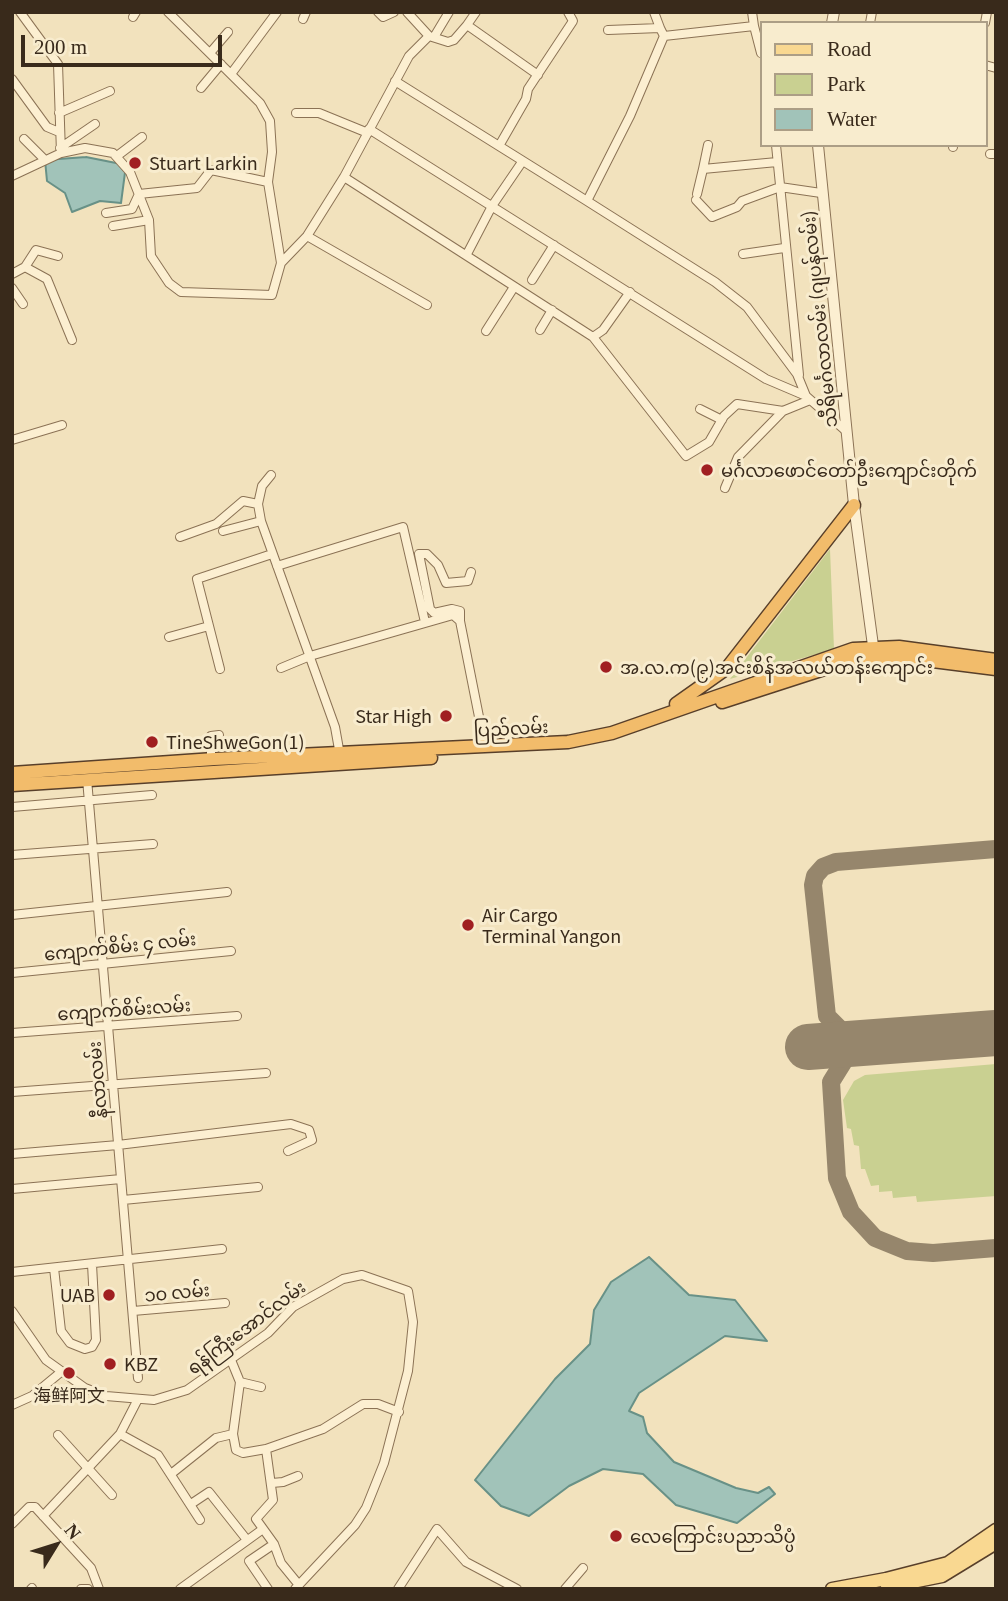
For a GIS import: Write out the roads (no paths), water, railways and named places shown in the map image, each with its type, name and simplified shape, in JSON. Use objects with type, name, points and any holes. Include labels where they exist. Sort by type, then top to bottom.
[{"type":"highway","points":[[653,718],[709,683],[727,668],[855,506]]},
{"type":"highway","name":"ပြည်လမ်း","points":[[12,773],[587,739],[826,656],[874,651],[996,660]]},
{"type":"highway","name":"ပြည်လမ်း","points":[[12,785],[568,748],[613,739],[874,651],[996,669]]},
{"type":"main road","points":[[832,1589],[887,1579],[948,1563],[996,1530]]},
{"type":"main road","points":[[873,1589],[942,1576],[996,1543]]},
{"type":"street","points":[[20,12],[58,64],[60,150]]},
{"type":"street","points":[[60,150],[102,149],[126,164],[149,220],[151,256],[169,283],[181,292],[272,295],[281,263],[268,182],[272,152],[270,121],[260,103],[168,12]]},
{"type":"street","points":[[231,74],[277,12]]},
{"type":"street","points":[[378,12],[383,17],[394,12]]},
{"type":"street","points":[[407,12],[432,36],[448,42],[454,40],[476,12]]},
{"type":"street","points":[[281,263],[307,236],[344,177],[409,56],[432,36],[449,12]]},
{"type":"street","points":[[499,146],[538,75],[573,21],[568,12]]},
{"type":"street","points":[[587,201],[630,116],[664,36],[654,12]]},
{"type":"street","points":[[752,12],[760,49]]},
{"type":"street","points":[[467,26],[538,75]]},
{"type":"street","points":[[664,36],[754,26]]},
{"type":"street","points":[[608,30],[660,28]]},
{"type":"street","points":[[210,53],[228,32]]},
{"type":"street","points":[[201,88],[222,64]]},
{"type":"street","points":[[12,79],[47,127],[59,132]]},
{"type":"street","points":[[395,82],[715,282],[747,307],[800,382],[808,398]]},
{"type":"street","points":[[59,113],[110,92]]},
{"type":"street","points":[[296,113],[318,113],[368,131],[766,379],[808,398],[846,431]]},
{"type":"street","points":[[12,176],[60,150],[95,124]]},
{"type":"street","points":[[117,156],[142,137]]},
{"type":"street","points":[[24,139],[44,159]]},
{"type":"street","points":[[708,145],[697,197],[705,212],[712,217],[719,216],[742,201],[780,187],[821,193]]},
{"type":"street","points":[[776,147],[784,248],[800,382]]},
{"type":"street","name":"သီရိမင်္ဂလာလမ်း (ဂျပန်လမ်း)","points":[[818,147],[846,431],[874,651]]},
{"type":"street","points":[[467,254],[492,206],[522,162]]},
{"type":"street","points":[[702,169],[778,162]]},
{"type":"street","points":[[139,194],[197,188],[211,170],[268,182]]},
{"type":"street","points":[[344,177],[593,337],[686,456],[709,442],[722,420],[737,404],[783,411]]},
{"type":"street","points":[[106,213],[132,209],[139,194]]},
{"type":"street","points":[[113,226],[149,220]]},
{"type":"street","points":[[307,236],[427,305]]},
{"type":"street","points":[[532,280],[554,245]]},
{"type":"street","points":[[743,254],[784,248]]},
{"type":"street","points":[[12,274],[25,267],[36,250],[58,256]]},
{"type":"street","points":[[25,267],[49,282],[72,340]]},
{"type":"street","points":[[486,331],[514,286]]},
{"type":"street","points":[[12,288],[23,304]]},
{"type":"street","points":[[593,337],[603,330],[630,292]]},
{"type":"street","points":[[540,330],[552,310]]},
{"type":"street","points":[[725,488],[738,457],[783,411],[808,398]]},
{"type":"street","points":[[701,409],[722,420]]},
{"type":"street","points":[[12,440],[62,425]]},
{"type":"street","points":[[271,475],[261,486],[258,504],[261,521],[335,727],[340,755]]},
{"type":"street","points":[[180,537],[216,524],[243,501],[258,504]]},
{"type":"street","points":[[223,531],[261,521]]},
{"type":"street","points":[[277,566],[403,527],[425,622]]},
{"type":"street","points":[[220,669],[197,579],[272,554]]},
{"type":"street","points":[[471,572],[468,581],[446,583],[438,565],[427,554],[419,554],[430,608],[435,613],[452,608],[460,611],[485,747]]},
{"type":"street","points":[[281,668],[310,656],[425,622],[453,615],[460,621]]},
{"type":"street","points":[[169,637],[209,626]]},
{"type":"street","points":[[211,760],[211,736],[219,735]]},
{"type":"street","name":"နီလာလမ်း","points":[[87,779],[138,1378]]},
{"type":"street","points":[[12,807],[152,795]]},
{"type":"street","points":[[12,855],[153,844]]},
{"type":"street","points":[[12,915],[227,892]]},
{"type":"street","name":"ကျောက်စိမ်း ၄ လမ်း","points":[[12,973],[231,951]]},
{"type":"street","name":"ကျောက်စိမ်းလမ်း","points":[[12,1033],[237,1016]]},
{"type":"street","points":[[12,1092],[265,1073]]},
{"type":"street","points":[[12,1154],[118,1145],[291,1124],[309,1129],[312,1140],[288,1151]]},
{"type":"street","points":[[12,1189],[121,1179]]},
{"type":"street","points":[[123,1200],[258,1187]]},
{"type":"street","points":[[12,1266],[13,1272],[222,1249]]},
{"type":"street","points":[[54,1268],[61,1331],[71,1343],[85,1349],[92,1347],[96,1340],[92,1264]]},
{"type":"street","name":"ရန်ကြီးအောင်လမ်း","points":[[12,1311],[37,1351],[61,1372],[96,1393],[138,1399],[176,1395],[268,1333],[293,1307],[343,1279],[362,1275],[403,1287],[411,1296],[413,1322],[399,1412],[366,1508],[342,1541],[297,1587]]},
{"type":"street","name":"၁၀ လမ်း","points":[[133,1311],[225,1303]]},
{"type":"street","points":[[231,1360],[240,1382],[233,1434],[240,1452],[266,1449],[323,1429],[363,1404],[378,1404],[399,1412]]},
{"type":"street","points":[[12,1405],[32,1396],[61,1372]]},
{"type":"street","points":[[240,1382],[261,1387]]},
{"type":"street","points":[[43,1516],[120,1434],[138,1399]]},
{"type":"street","points":[[120,1434],[148,1447],[171,1474],[201,1520]]},
{"type":"street","points":[[171,1474],[216,1438],[233,1434]]},
{"type":"street","points":[[58,1435],[112,1495]]},
{"type":"street","points":[[266,1449],[273,1500],[256,1518],[274,1544],[281,1563],[297,1587]]},
{"type":"street","points":[[272,1483],[298,1476]]},
{"type":"street","points":[[191,1504],[208,1492],[247,1540]]},
{"type":"street","points":[[12,1524],[29,1507],[35,1507],[90,1568],[99,1589]]},
{"type":"street","points":[[180,1589],[263,1529]]},
{"type":"street","points":[[398,1589],[437,1529],[466,1562],[517,1589]]},
{"type":"street","points":[[268,1589],[249,1561],[274,1544]]},
{"type":"street","points":[[565,1589],[583,1568]]},
{"type":"street","points":[[81,1589],[88,1589]]},
{"type":"water","points":[[86,157],[126,165],[121,203],[100,201],[72,212],[65,193],[47,181],[45,160]]},
{"type":"water","points":[[649,1257],[689,1295],[735,1300],[767,1341],[725,1336],[639,1393],[629,1411],[643,1417],[647,1433],[674,1462],[736,1488],[758,1493],[769,1487],[775,1494],[737,1523],[676,1505],[643,1474],[603,1469],[569,1486],[529,1516],[501,1506],[475,1480],[555,1379],[590,1344],[594,1310],[611,1282]]},
{"type":"place","name":"Stuart Larkin","points":[[135,163]]},
{"type":"place","name":"မင်္ဂလာဖောင်တော်ဦးကျောင်းတိုက်","points":[[707,470]]},
{"type":"place","name":"အ.လ.က(၉)အင်းစိန်အလယ်တန်းကျောင်း","points":[[606,667]]},
{"type":"place","name":"Star High","points":[[446,716]]},
{"type":"place","name":"TineShweGon(1)","points":[[152,742]]},
{"type":"place","name":"Air Cargo Terminal Yangon","points":[[468,925]]},
{"type":"place","name":"UAB","points":[[109,1295]]},
{"type":"place","name":"KBZ","points":[[110,1364]]},
{"type":"place","name":"海鲜阿文","points":[[69,1373]]},
{"type":"place","name":"လေကြောင်းပညာသိပ္ပံ","points":[[616,1536]]}]
